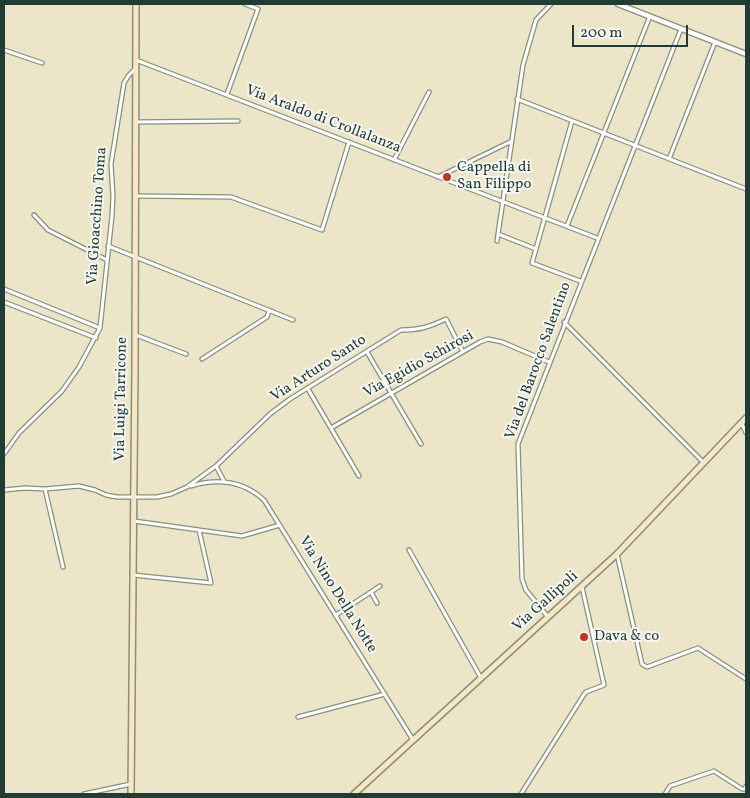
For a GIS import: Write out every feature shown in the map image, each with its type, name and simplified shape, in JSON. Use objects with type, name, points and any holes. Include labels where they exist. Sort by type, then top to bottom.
[{"type":"main road","name":"Via Luigi Tarricone","points":[[132,794],[136,4]]},
{"type":"main road","name":"Via Gallipoli","points":[[354,794],[617,554],[746,418]]},
{"type":"street","points":[[227,94],[258,9],[245,4]]},
{"type":"street","points":[[497,241],[523,65],[539,16],[552,4]]},
{"type":"street","points":[[618,4],[746,54]]},
{"type":"street","points":[[567,226],[650,16]]},
{"type":"street","name":"Via del Barocco Salentino","points":[[548,617],[526,590],[522,579],[518,444],[580,281],[681,28]]},
{"type":"street","points":[[670,159],[715,42]]},
{"type":"street","points":[[4,50],[42,63]]},
{"type":"street","name":"Via Araldo di Crollalanza","points":[[135,60],[598,238]]},
{"type":"street","name":"Via Gioacchino Toma","points":[[4,454],[19,433],[62,391],[80,367],[100,328],[113,206],[112,156],[124,83],[135,69]]},
{"type":"street","points":[[394,160],[429,92]]},
{"type":"street","points":[[517,99],[746,189]]},
{"type":"street","points":[[135,122],[238,121]]},
{"type":"street","points":[[572,121],[532,263],[580,281]]},
{"type":"street","points":[[438,177],[512,141]]},
{"type":"street","points":[[135,196],[231,196],[322,230],[349,142]]},
{"type":"street","points":[[34,215],[48,230],[107,260]]},
{"type":"street","points":[[498,234],[536,249]]},
{"type":"street","points":[[108,246],[293,320]]},
{"type":"street","points":[[4,289],[100,328]]},
{"type":"street","points":[[4,302],[96,338]]},
{"type":"street","points":[[202,359],[267,317],[269,311]]},
{"type":"street","name":"Via Arturo Santo","points":[[187,487],[216,466],[270,414],[290,399],[368,353],[401,330],[427,328],[446,319],[463,352]]},
{"type":"street","points":[[564,322],[704,463]]},
{"type":"street","points":[[135,335],[186,354]]},
{"type":"street","name":"Via Egidio Schirosi","points":[[331,428],[391,392],[488,339],[502,342],[549,362]]},
{"type":"street","points":[[368,353],[421,444]]},
{"type":"street","points":[[308,389],[359,476]]},
{"type":"street","points":[[741,423],[746,433]]},
{"type":"street","points":[[216,466],[224,481]]},
{"type":"street","name":"Via Arturo Santo","points":[[4,490],[79,486],[106,495],[133,498],[157,497],[212,481],[224,481]]},
{"type":"street","name":"Via Nino Della Notte","points":[[224,481],[240,485],[264,500],[413,741]]},
{"type":"street","points":[[44,489],[63,567]]},
{"type":"street","points":[[133,521],[242,536],[280,525]]},
{"type":"street","points":[[133,575],[211,583],[198,530]]},
{"type":"street","points":[[409,550],[481,678]]},
{"type":"street","points":[[617,554],[642,664],[647,667],[698,648],[746,679]]},
{"type":"street","points":[[336,615],[380,586]]},
{"type":"street","points":[[521,794],[586,692],[604,685],[582,586]]},
{"type":"street","points":[[371,592],[377,603]]},
{"type":"street","points":[[298,717],[385,694]]},
{"type":"street","points":[[665,794],[670,786],[714,770],[746,788]]},
{"type":"street","points":[[84,794],[132,784]]},
{"type":"place","name":"Cappella di San Filippo","points":[[447,177]]},
{"type":"place","name":"Dava & co","points":[[584,637]]}]
